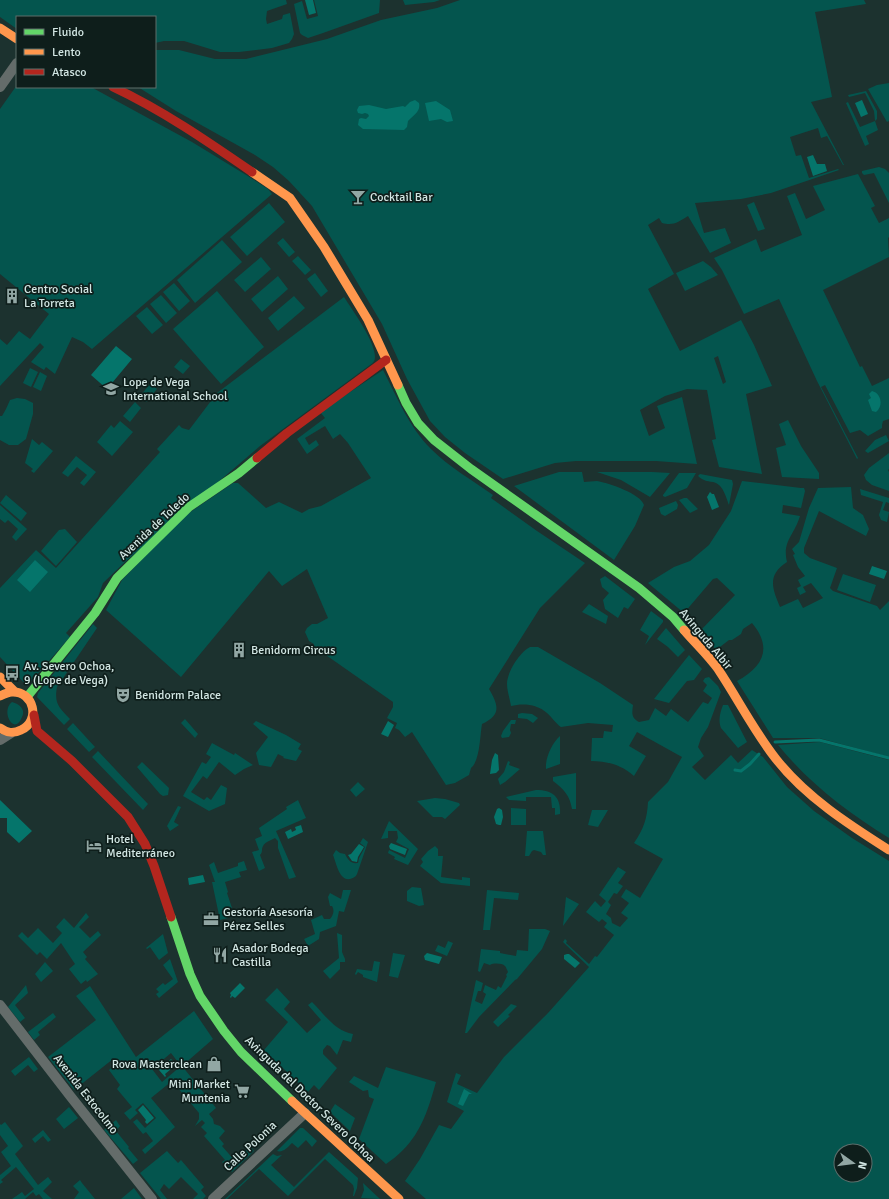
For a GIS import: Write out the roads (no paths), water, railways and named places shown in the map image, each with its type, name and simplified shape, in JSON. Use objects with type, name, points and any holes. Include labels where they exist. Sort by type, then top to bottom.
[{"type":"street","points":[[0,28],[16,38]]},
{"type":"street","points":[[0,87],[16,64]]},
{"type":"street","name":"Avinguda Albir","points":[[115,88],[140,100],[222,151],[290,198],[324,247],[368,320],[406,404],[418,423],[434,440],[495,486],[639,588],[674,617],[717,668],[764,743],[777,760],[808,793],[861,832],[889,850]]},
{"type":"street","name":"Avenida de Toledo","points":[[27,697],[95,613],[117,578],[189,507],[239,473],[287,432],[386,360]]},
{"type":"street","points":[[0,677],[14,691]]},
{"type":"street","points":[[0,696],[14,691],[27,697],[34,708],[37,731],[10,733],[0,740]]},
{"type":"street","points":[[22,731],[28,727],[34,715]]},
{"type":"street","points":[[0,728],[10,733]]},
{"type":"street","name":"Avinguda del Doctor Severo Ochoa","points":[[37,731],[72,761],[128,817],[146,846],[190,974],[200,996],[211,1014],[241,1052],[399,1199]]},
{"type":"street","name":"Avenida Estocolmo","points":[[0,1005],[152,1199]]},
{"type":"street","name":"Calle Polonia","points":[[213,1199],[305,1113]]},
{"type":"waterway","points":[[775,742],[819,740],[889,758]]},
{"type":"waterway","points":[[735,770],[741,771],[759,754]]},
{"type":"place","name":"Cocktail Bar","points":[[358,197]]},
{"type":"place","name":"Centro Social La Torreta","points":[[12,296]]},
{"type":"place","name":"Lope de Vega International School","points":[[111,389]]},
{"type":"place","name":"Benidorm Circus","points":[[239,650]]},
{"type":"place","name":"Av. Severo Ochoa, 9 (Lope de Vega)","points":[[12,673]]},
{"type":"place","name":"Benidorm Palace","points":[[123,695]]},
{"type":"place","name":"Hotel Mediterráneo","points":[[94,846]]},
{"type":"place","name":"Gestoría Asesoría Pérez Selles","points":[[211,919]]},
{"type":"place","name":"Asador Bodega Castilla","points":[[220,955]]},
{"type":"place","name":"Rova Masterclean","points":[[214,1064]]},
{"type":"place","name":"Mini Market Muntenia","points":[[242,1091]]}]
